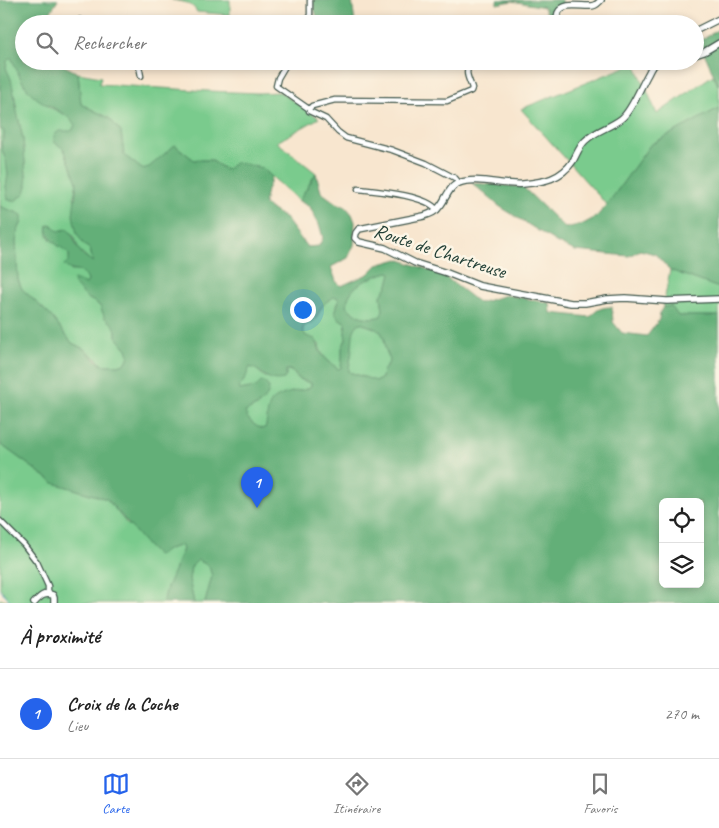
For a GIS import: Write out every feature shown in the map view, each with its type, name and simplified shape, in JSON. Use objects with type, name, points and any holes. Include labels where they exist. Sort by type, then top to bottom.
[{"type":"street","points":[[310,0],[310,15]]},
{"type":"street","points":[[557,15],[563,8],[592,6],[598,4],[601,0]]},
{"type":"street","points":[[704,26],[719,19]]},
{"type":"street","points":[[704,52],[719,43]]},
{"type":"street","points":[[140,70],[141,76]]},
{"type":"street","points":[[283,70],[276,86],[309,109],[309,111],[326,119],[346,138],[392,150],[426,163],[459,182],[473,180],[509,184],[523,184],[549,179],[567,169],[586,141],[597,132],[625,116],[650,70]]},
{"type":"street","points":[[309,109],[312,106],[334,100],[447,101],[471,91],[472,88],[467,70]]},
{"type":"street","name":"Route de Chartreuse","points":[[459,182],[452,188],[437,210],[424,216],[359,229],[355,235],[356,239],[359,242],[378,246],[393,252],[414,263],[480,286],[571,303],[625,298],[667,301],[719,299]]},
{"type":"street","points":[[358,189],[411,197],[429,203],[437,210]]},
{"type":"street","points":[[0,521],[37,562],[48,586],[48,592],[34,603]]},
{"type":"street","points":[[45,594],[53,595],[54,603]]},
{"type":"green space","points":[[0,0],[58,0],[49,15],[15,15],[15,66],[11,57],[7,61],[6,68],[11,79],[23,139],[27,186],[25,193],[15,201],[8,200],[6,187],[8,174],[1,143],[4,131],[0,129]]},
{"type":"green space","points":[[172,0],[230,0],[230,15],[197,12],[189,4]]},
{"type":"green space","points":[[313,0],[352,0],[354,15],[316,15]]},
{"type":"green space","points":[[497,0],[562,0],[563,5],[555,12],[555,15],[547,15],[544,7],[512,1],[497,4]]},
{"type":"green space","points":[[719,29],[719,87],[704,52],[704,38]]},
{"type":"green space","points":[[11,57],[15,70],[17,70],[24,85],[49,107],[66,115],[75,125],[64,149],[77,182],[74,196],[84,245],[90,249],[93,263],[79,250],[74,236],[67,229],[58,231],[48,225],[47,231],[50,239],[68,252],[71,271],[86,275],[88,281],[86,284],[87,298],[100,306],[105,318],[113,323],[116,329],[116,336],[130,355],[122,365],[102,365],[84,349],[72,343],[50,315],[22,289],[18,280],[16,241],[22,222],[16,212],[0,206],[0,129],[4,131],[2,149],[8,169],[6,187],[27,186],[23,139],[11,80],[6,68],[7,61]]},
{"type":"green space","points":[[17,70],[72,70],[78,73],[81,104],[109,118],[121,132],[124,155],[142,169],[149,167],[175,145],[194,160],[211,160],[226,170],[236,162],[262,168],[272,177],[264,204],[286,219],[307,247],[319,246],[323,238],[310,207],[299,201],[316,173],[321,192],[336,203],[345,206],[352,214],[355,222],[354,245],[348,258],[331,267],[336,281],[341,286],[368,274],[377,265],[398,259],[443,275],[479,303],[506,295],[550,303],[551,313],[590,317],[600,309],[612,307],[613,322],[622,333],[647,336],[659,320],[663,307],[671,306],[678,316],[719,316],[719,603],[205,603],[212,576],[209,566],[198,560],[191,567],[189,579],[194,603],[163,603],[167,587],[183,549],[181,545],[169,549],[158,556],[107,499],[54,483],[0,444],[0,206],[22,215],[22,222],[16,241],[18,280],[22,289],[50,315],[72,343],[84,349],[102,365],[122,365],[127,361],[129,355],[127,349],[116,336],[113,324],[105,318],[100,306],[87,298],[73,283],[74,280],[77,280],[86,284],[88,281],[86,276],[84,273],[71,270],[64,265],[69,261],[69,254],[53,241],[48,233],[48,225],[51,224],[58,231],[67,229],[72,234],[81,253],[93,262],[90,249],[84,245],[77,234],[73,215],[77,182],[64,149],[54,142],[54,135],[59,131],[72,131],[75,125],[61,112],[43,103],[26,87]],"holes":[[[388,272],[391,273],[388,285],[381,296],[383,310],[381,316],[366,318],[357,315],[349,309],[346,305],[357,286],[366,280]],[[334,297],[337,297],[339,300],[335,313],[338,318],[346,323],[346,339],[342,348],[341,368],[338,369],[323,356],[315,339],[306,336],[303,331],[303,327],[314,321],[322,306]],[[360,323],[381,332],[390,360],[383,371],[382,378],[376,381],[349,372],[353,333],[357,325]],[[250,367],[269,378],[278,380],[284,379],[286,370],[290,370],[299,379],[311,383],[311,386],[307,389],[284,394],[274,400],[269,407],[266,427],[262,429],[252,422],[245,412],[267,396],[269,387],[264,382],[261,382],[256,387],[240,390],[239,387]]]},
{"type":"green space","points":[[618,70],[638,70],[657,114],[713,75],[719,87],[719,108],[650,145],[607,205],[521,109]]},
{"type":"green space","points":[[78,73],[101,77],[99,84],[208,91],[280,92],[319,118],[277,142],[316,173],[299,201],[262,168],[226,170],[211,160],[194,160],[175,145],[149,168],[142,169],[124,155],[121,132],[109,118],[81,104]]},
{"type":"green space","points":[[719,108],[719,288],[670,270],[655,254],[640,250],[629,256],[575,251],[556,242],[499,206],[472,183],[523,187],[565,228],[583,224],[596,217],[607,205],[650,145]]},
{"type":"green space","points":[[670,270],[719,288],[719,316],[678,316],[671,306],[663,307]]},
{"type":"green space","points":[[391,273],[388,285],[381,296],[383,310],[381,316],[366,318],[357,315],[349,309],[346,305],[348,298],[357,286],[377,275]]},
{"type":"green space","points":[[334,296],[339,300],[336,306],[338,318],[346,323],[346,339],[342,348],[341,368],[338,369],[323,355],[319,344],[308,337],[303,331],[305,326],[315,320],[324,304]]},
{"type":"green space","points":[[360,323],[381,332],[384,338],[385,348],[390,360],[383,371],[382,378],[376,381],[349,372],[353,333]]},
{"type":"green space","points":[[249,367],[256,369],[265,377],[286,376],[286,370],[292,372],[299,379],[311,383],[311,386],[306,390],[293,392],[268,410],[266,427],[262,429],[249,420],[245,412],[259,405],[256,387],[240,390],[239,387],[245,379]]},
{"type":"green space","points":[[0,444],[54,483],[107,499],[127,524],[169,549],[181,545],[183,549],[163,603],[0,603],[0,599],[10,601],[0,588]]},
{"type":"green space","points":[[198,560],[209,566],[212,576],[205,603],[194,603],[189,579],[191,567]]},
{"type":"waterway","points":[[0,590],[13,603]]},
{"type":"place","name":"Croix de la Coche","points":[[257,508]]}]
